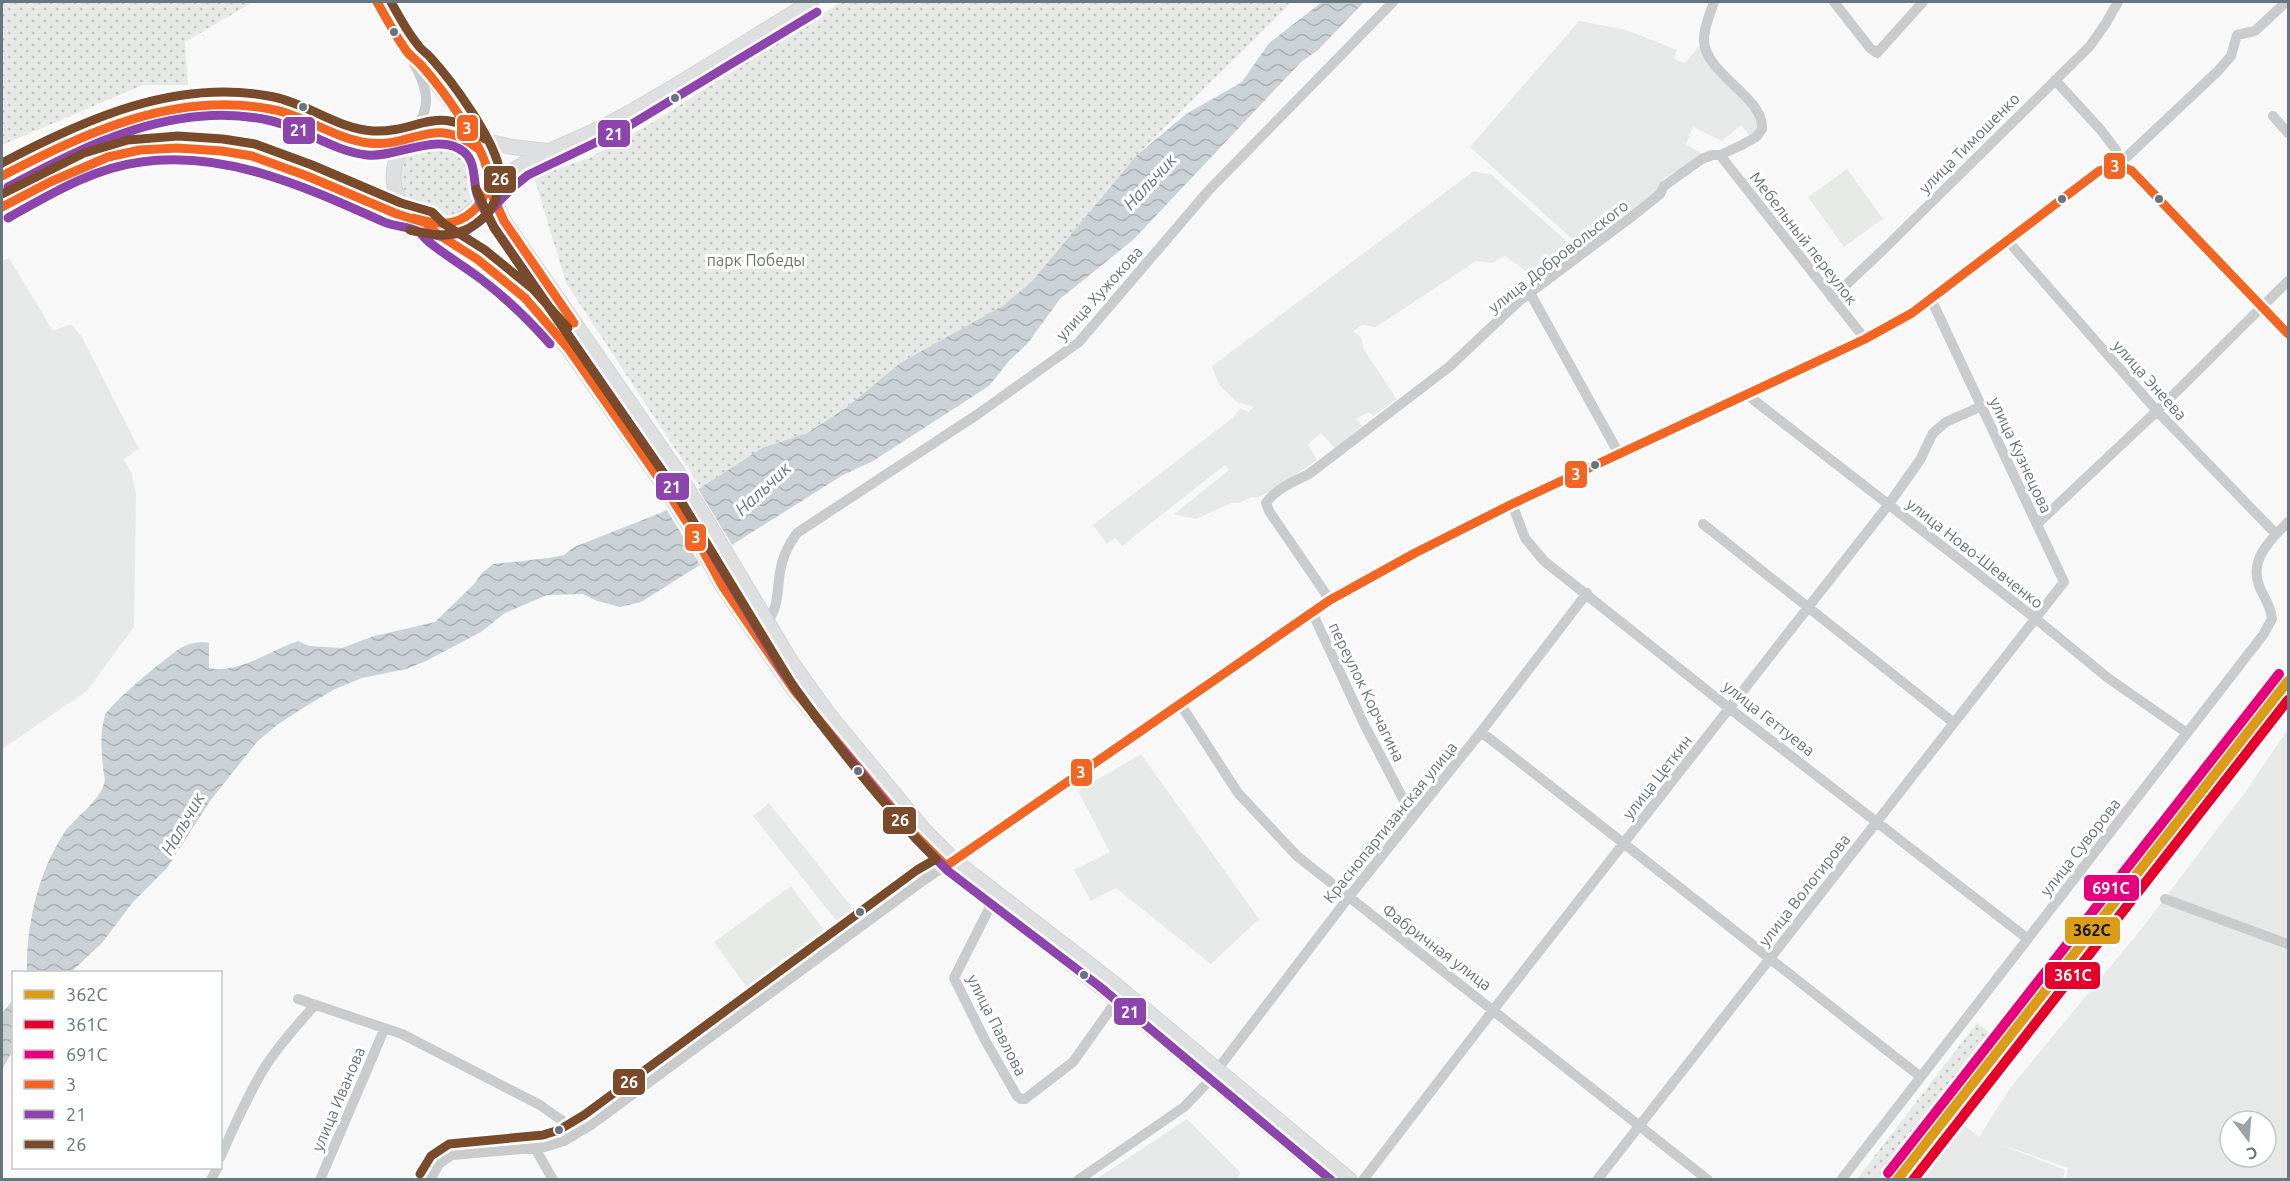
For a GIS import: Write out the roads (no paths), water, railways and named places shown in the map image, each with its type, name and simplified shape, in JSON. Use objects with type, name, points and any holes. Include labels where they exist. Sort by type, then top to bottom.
[{"type":"main road","points":[[2,207],[69,173],[108,157],[140,150],[177,148],[252,156],[397,214],[437,225],[458,221],[476,209],[486,192],[510,172],[547,151],[577,140],[619,118],[811,2]]},
{"type":"main road","points":[[2,176],[58,147],[107,127],[158,111],[190,106],[232,104],[263,107],[292,115],[367,142],[384,143],[413,139],[436,130],[455,133],[471,141],[547,151]]},
{"type":"main road","points":[[413,139],[395,163],[393,176],[394,188],[403,206],[436,233],[488,267],[539,312],[575,357],[660,480],[690,526],[723,587],[794,690],[912,832],[993,901],[1117,1000],[1350,1179]]},
{"type":"main road","points":[[471,141],[485,161],[486,192],[676,471],[792,663],[827,712],[950,863],[1106,977],[1332,1179]]},
{"type":"street","points":[[377,2],[410,54],[426,97],[424,111],[413,139]]},
{"type":"street","name":"улица Хужокова","points":[[768,621],[777,602],[779,574],[784,555],[797,533],[978,414],[1079,342],[1209,190],[1393,2]]},
{"type":"street","name":"улица Добровольского","points":[[1330,600],[1269,511],[1266,503],[1272,495],[1284,486],[1309,474],[1449,367],[1530,293],[1630,219],[1660,194],[1664,186],[1702,159],[1720,155],[1756,137],[1762,125],[1758,112],[1723,74],[1706,50],[1706,29],[1714,2]]},
{"type":"street","points":[[1834,2],[1870,48],[1877,52],[1923,2]]},
{"type":"street","name":"улица Тимошенко","points":[[1832,298],[2095,40],[2118,2]]},
{"type":"street","points":[[430,1179],[439,1164],[452,1155],[535,1148],[554,1144],[591,1125],[950,863],[1330,600],[1415,553],[1512,504],[1865,339],[1912,313],[2099,171],[2118,165],[2218,71],[2231,56],[2237,35],[2255,31],[2286,2]]},
{"type":"street","points":[[410,54],[422,66],[471,141]]},
{"type":"street","points":[[2055,80],[2116,150],[2118,165]]},
{"type":"street","points":[[2273,116],[2289,133]]},
{"type":"street","name":"Мебельный переулок","points":[[1720,155],[1865,339]]},
{"type":"street","points":[[2118,165],[2132,171],[2289,334]]},
{"type":"street","name":"улица Энеева","points":[[2007,240],[2157,411],[2276,534]]},
{"type":"street","points":[[2037,524],[2157,411],[2289,281]]},
{"type":"street","points":[[1530,293],[1619,453]]},
{"type":"street","name":"улица Кузнецова","points":[[1931,299],[2064,582],[2035,618]]},
{"type":"street","name":"улица Ново-Шевченко","points":[[1746,394],[2035,618],[2108,678],[2187,733]]},
{"type":"street","name":"улица Цеткин","points":[[1364,1179],[1889,504],[1920,460],[1933,433],[1946,422],[1982,406]]},
{"type":"street","name":"улица Геттуева","points":[[1512,504],[1521,530],[1533,550],[1730,708],[2028,939]]},
{"type":"street","name":"улица Суворова","points":[[1841,1179],[2271,624],[2271,612],[2260,587],[2256,568],[2260,553],[2289,522]]},
{"type":"street","points":[[1703,524],[1954,723]]},
{"type":"street","name":"Краснопартизанская улица","points":[[1078,1179],[1184,1107],[1214,1075],[1348,898],[1481,732],[1587,593]]},
{"type":"street","name":"переулок Корчагина","points":[[1312,612],[1364,724],[1412,816]]},
{"type":"street","name":"улица Вологирова","points":[[1597,1179],[2035,618]]},
{"type":"street","name":"Фабричная улица","points":[[1181,705],[1238,793],[1297,856],[1708,1179]]},
{"type":"street","points":[[1481,732],[1921,1077]]},
{"type":"street","points":[[2165,900],[2289,944]]},
{"type":"street","name":"улица Павлова","points":[[993,901],[954,978],[985,1040],[1017,1096],[1025,1099],[1074,1062],[1117,1000]]},
{"type":"street","points":[[298,999],[402,1035],[540,1105],[567,1124],[573,1136]]},
{"type":"street","points":[[222,1154],[248,1097],[266,1066],[284,1040],[314,1006]]},
{"type":"street","name":"улица Иванова","points":[[320,1179],[384,1030]]},
{"type":"street","points":[[535,1148],[553,1179]]},
{"type":"water","name":"Нальчик","points":[[1322,2],[1364,2],[1318,50],[1301,62],[1133,240],[1060,299],[1027,344],[1009,361],[989,386],[873,461],[843,475],[641,602],[620,607],[597,601],[583,594],[547,595],[505,613],[481,632],[426,661],[406,669],[362,678],[335,689],[303,708],[257,742],[210,801],[167,868],[133,902],[102,943],[72,971],[27,971],[31,918],[47,865],[64,833],[96,798],[104,784],[101,741],[105,716],[127,692],[172,654],[190,644],[209,643],[209,668],[232,668],[298,641],[309,646],[342,648],[374,636],[435,622],[493,564],[564,555],[574,547],[663,512],[762,448],[807,433],[846,408],[900,363],[1004,305],[1033,280],[1136,156],[1186,114],[1242,82],[1269,43]]},
{"type":"water","points":[[12,1001],[12,1052],[2,1070],[2,1013]]},
{"type":"railway","points":[[2136,886],[2288,692]]},
{"type":"railway","points":[[1905,1180],[2127,898],[2147,882]]},
{"type":"park label","name":"парк Победы","points":[[756,260]]}]
